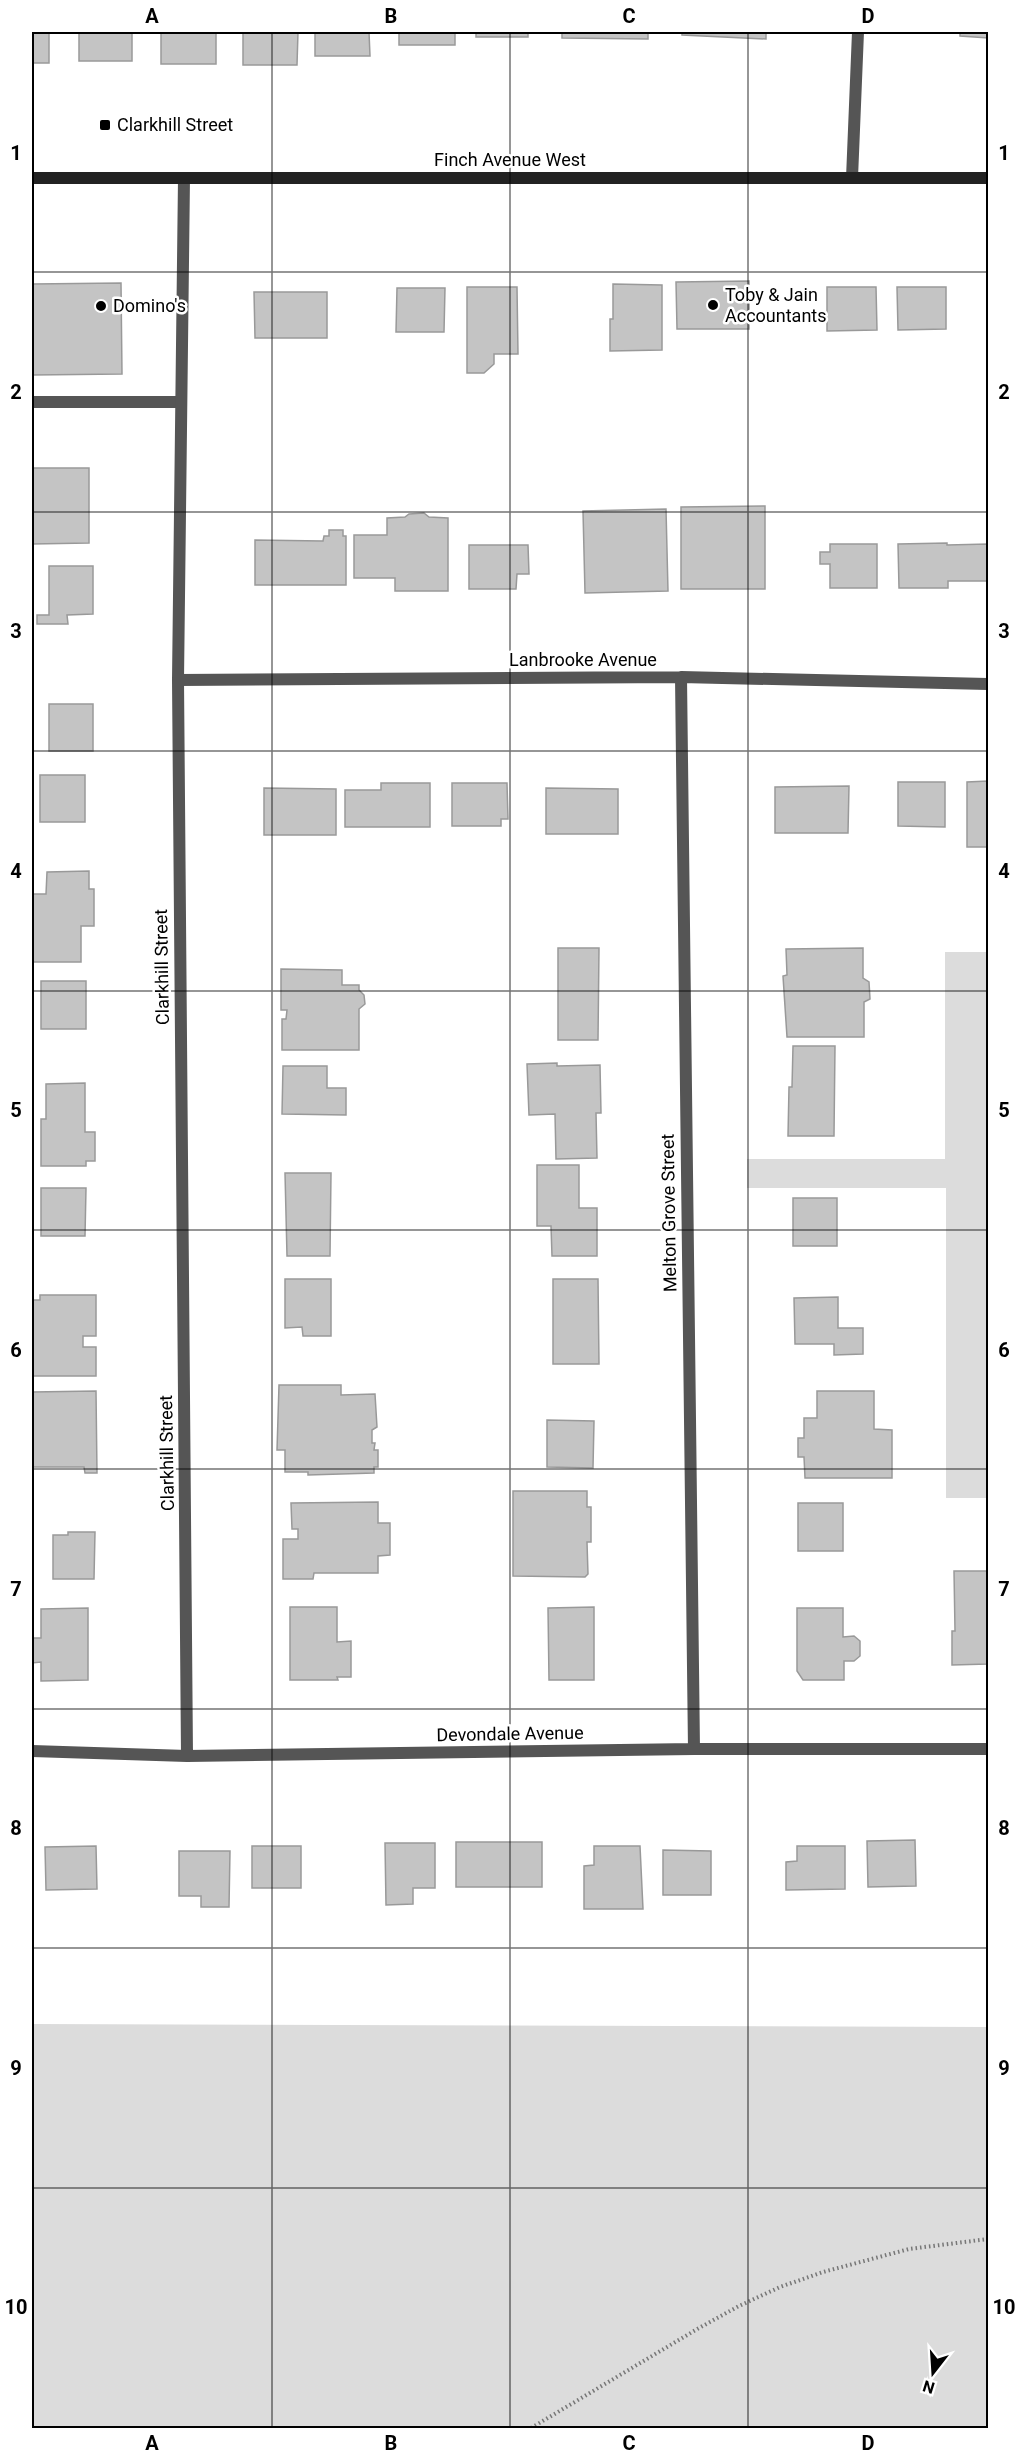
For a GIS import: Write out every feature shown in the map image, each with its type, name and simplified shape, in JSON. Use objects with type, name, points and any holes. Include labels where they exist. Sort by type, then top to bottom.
[{"type":"main road","name":"Finch Avenue West","points":[[32,178],[988,178]]},
{"type":"street","points":[[852,178],[858,32]]},
{"type":"street","name":"Clarkhill Street","points":[[184,178],[178,680],[187,1756]]},
{"type":"street","points":[[32,402],[181,402]]},
{"type":"street","name":"Lanbrooke Avenue","points":[[178,680],[681,677],[988,684]]},
{"type":"street","name":"Melton Grove Street","points":[[681,677],[694,1749]]},
{"type":"street","name":"Devondale Avenue","points":[[32,1751],[187,1756],[694,1749],[988,1749]]},
{"type":"path","points":[[531,2428],[709,2322],[780,2287],[823,2272],[909,2249],[988,2239]]},
{"type":"shaded area","points":[[945,952],[988,952],[988,1498],[946,1498],[946,1188],[747,1188],[747,1159],[945,1159]]},
{"type":"shaded area","points":[[32,2024],[988,2027],[988,2428],[32,2428]]},
{"type":"building","points":[[32,32],[49,32],[49,63],[32,63]]},
{"type":"building","points":[[79,32],[132,32],[132,61],[79,61]]},
{"type":"building","points":[[161,32],[216,32],[216,64],[161,64]]},
{"type":"building","points":[[243,32],[298,32],[297,65],[243,65]]},
{"type":"building","points":[[315,32],[369,32],[370,56],[315,56]]},
{"type":"building","points":[[399,32],[455,32],[455,45],[399,45]]},
{"type":"building","points":[[476,32],[528,32],[528,37],[476,37]]},
{"type":"building","points":[[562,32],[648,32],[648,39],[562,38]]},
{"type":"building","points":[[682,32],[766,32],[766,39],[682,35]]},
{"type":"building","points":[[960,32],[988,32],[988,38],[960,36]]},
{"type":"building","name":"Toby & Jain Accountants","points":[[749,281],[749,329],[677,329],[676,282]]},
{"type":"building","points":[[121,283],[122,374],[32,375],[32,284]]},
{"type":"building","points":[[613,284],[662,285],[662,350],[610,351]]},
{"type":"building","points":[[467,287],[517,287],[518,354],[494,354],[494,364],[484,373],[467,373]]},
{"type":"building","points":[[827,287],[876,287],[877,330],[827,331]]},
{"type":"building","points":[[897,287],[946,287],[946,329],[898,330]]},
{"type":"building","points":[[397,288],[445,288],[444,332],[396,332]]},
{"type":"building","points":[[254,292],[327,292],[327,338],[255,338]]},
{"type":"building","points":[[32,468],[89,468],[89,543],[32,544]]},
{"type":"building","points":[[765,506],[765,589],[681,589],[681,507]]},
{"type":"building","points":[[666,509],[668,591],[585,593],[583,511]]},
{"type":"building","points":[[424,513],[429,517],[448,518],[448,591],[395,591],[395,578],[354,578],[354,535],[387,535],[387,518]]},
{"type":"building","points":[[329,530],[343,530],[343,536],[346,536],[346,585],[255,585],[255,540],[323,541],[324,536],[329,536]]},
{"type":"building","points":[[947,543],[947,545],[988,544],[988,581],[948,581],[948,588],[899,588],[898,544]]},
{"type":"building","points":[[830,544],[877,544],[877,588],[830,588],[830,564],[820,564],[820,552],[830,552]]},
{"type":"building","points":[[469,545],[528,545],[529,574],[517,574],[516,589],[469,589]]},
{"type":"building","points":[[49,566],[93,566],[93,614],[67,615],[68,624],[37,624],[37,615],[49,615]]},
{"type":"building","points":[[49,704],[93,704],[93,751],[49,751]]},
{"type":"building","points":[[40,775],[85,775],[85,822],[40,822]]},
{"type":"building","points":[[988,781],[988,847],[967,847],[967,782]]},
{"type":"building","points":[[898,782],[945,782],[945,827],[898,826]]},
{"type":"building","points":[[381,783],[430,783],[430,827],[345,827],[345,790],[381,790]]},
{"type":"building","points":[[452,783],[507,783],[508,819],[501,819],[501,826],[452,826]]},
{"type":"building","points":[[849,786],[848,833],[775,833],[775,787]]},
{"type":"building","points":[[264,788],[336,789],[336,835],[264,835]]},
{"type":"building","points":[[546,788],[618,789],[618,834],[546,834]]},
{"type":"building","points":[[89,871],[89,889],[94,889],[94,926],[81,926],[81,962],[32,962],[32,894],[46,894],[47,872]]},
{"type":"building","points":[[558,948],[599,948],[598,1040],[558,1040]]},
{"type":"building","points":[[863,948],[863,978],[869,982],[870,999],[864,1002],[864,1037],[787,1037],[783,976],[787,975],[786,949]]},
{"type":"building","points":[[281,969],[342,970],[342,985],[359,985],[365,1004],[359,1009],[359,1050],[282,1050],[282,1019],[286,1019],[287,1010],[281,1010]]},
{"type":"building","points":[[41,981],[86,981],[86,1029],[41,1029]]},
{"type":"building","points":[[793,1046],[835,1046],[834,1136],[788,1136]]},
{"type":"building","points":[[557,1063],[557,1066],[600,1065],[601,1113],[596,1113],[597,1158],[556,1159],[555,1114],[529,1115],[527,1064]]},
{"type":"building","points":[[283,1066],[327,1066],[327,1088],[346,1088],[346,1115],[282,1114]]},
{"type":"building","points":[[85,1083],[85,1132],[95,1132],[95,1161],[86,1161],[86,1166],[41,1166],[41,1119],[46,1119],[46,1084]]},
{"type":"building","points":[[537,1165],[579,1165],[579,1208],[597,1208],[597,1256],[552,1256],[551,1226],[537,1226]]},
{"type":"building","points":[[285,1173],[331,1173],[330,1256],[287,1256]]},
{"type":"building","points":[[41,1188],[86,1188],[85,1236],[41,1236]]},
{"type":"building","points":[[793,1198],[837,1198],[837,1246],[793,1246]]},
{"type":"building","points":[[285,1279],[331,1279],[331,1336],[303,1336],[302,1327],[285,1328]]},
{"type":"building","points":[[553,1279],[598,1279],[599,1364],[553,1364]]},
{"type":"building","points":[[40,1295],[96,1295],[96,1336],[83,1336],[83,1347],[96,1347],[96,1376],[32,1376],[32,1300],[40,1300]]},
{"type":"building","points":[[838,1297],[838,1328],[863,1328],[863,1354],[834,1355],[834,1344],[795,1344],[794,1298]]},
{"type":"building","points":[[279,1385],[341,1385],[341,1395],[375,1394],[377,1427],[372,1430],[372,1443],[375,1443],[374,1450],[378,1450],[378,1467],[374,1467],[374,1473],[308,1475],[308,1472],[285,1472],[285,1450],[277,1450]]},
{"type":"building","points":[[96,1391],[97,1473],[85,1473],[84,1467],[32,1467],[32,1392]]},
{"type":"building","points":[[817,1391],[874,1391],[874,1429],[892,1430],[892,1478],[805,1478],[804,1457],[798,1457],[798,1438],[804,1438],[804,1418],[817,1418]]},
{"type":"building","points":[[547,1420],[594,1421],[593,1468],[547,1467]]},
{"type":"building","points":[[513,1491],[587,1491],[587,1507],[591,1507],[591,1542],[587,1542],[588,1574],[585,1577],[513,1576]]},
{"type":"building","points":[[378,1502],[378,1523],[390,1523],[390,1555],[378,1556],[378,1573],[314,1573],[313,1579],[283,1579],[283,1539],[298,1539],[298,1529],[292,1529],[291,1503]]},
{"type":"building","points":[[798,1503],[843,1503],[843,1551],[798,1551]]},
{"type":"building","points":[[68,1532],[95,1532],[94,1579],[53,1579],[53,1535],[68,1535]]},
{"type":"building","points":[[954,1571],[988,1571],[988,1664],[952,1665],[952,1631],[955,1631]]},
{"type":"building","points":[[290,1607],[337,1607],[337,1642],[351,1641],[351,1677],[337,1677],[338,1680],[290,1680]]},
{"type":"building","points":[[594,1607],[594,1680],[549,1680],[548,1608]]},
{"type":"building","points":[[88,1608],[88,1680],[41,1681],[41,1662],[32,1663],[32,1638],[41,1638],[41,1609]]},
{"type":"building","points":[[797,1608],[843,1608],[843,1637],[854,1636],[860,1641],[860,1656],[854,1661],[844,1661],[844,1680],[803,1680],[797,1671]]},
{"type":"building","points":[[915,1840],[916,1886],[868,1887],[867,1841]]},
{"type":"building","points":[[456,1842],[542,1842],[542,1887],[456,1887]]},
{"type":"building","points":[[385,1843],[435,1843],[435,1888],[413,1888],[413,1904],[386,1905]]},
{"type":"building","points":[[96,1846],[97,1889],[46,1890],[45,1847]]},
{"type":"building","points":[[252,1846],[301,1846],[301,1888],[252,1888]]},
{"type":"building","points":[[594,1846],[640,1846],[643,1909],[584,1909],[584,1866],[594,1865]]},
{"type":"building","points":[[797,1846],[845,1846],[845,1889],[786,1890],[786,1862],[797,1861]]},
{"type":"building","points":[[663,1850],[711,1851],[711,1895],[663,1895]]},
{"type":"building","points":[[179,1851],[230,1851],[229,1907],[201,1907],[201,1896],[179,1896]]},
{"type":"place","name":"Clarkhill Street","points":[[105,125]]},
{"type":"place","name":"Toby & Jain Accountants","points":[[713,305]]},
{"type":"place","name":"Domino's","points":[[101,306]]}]
